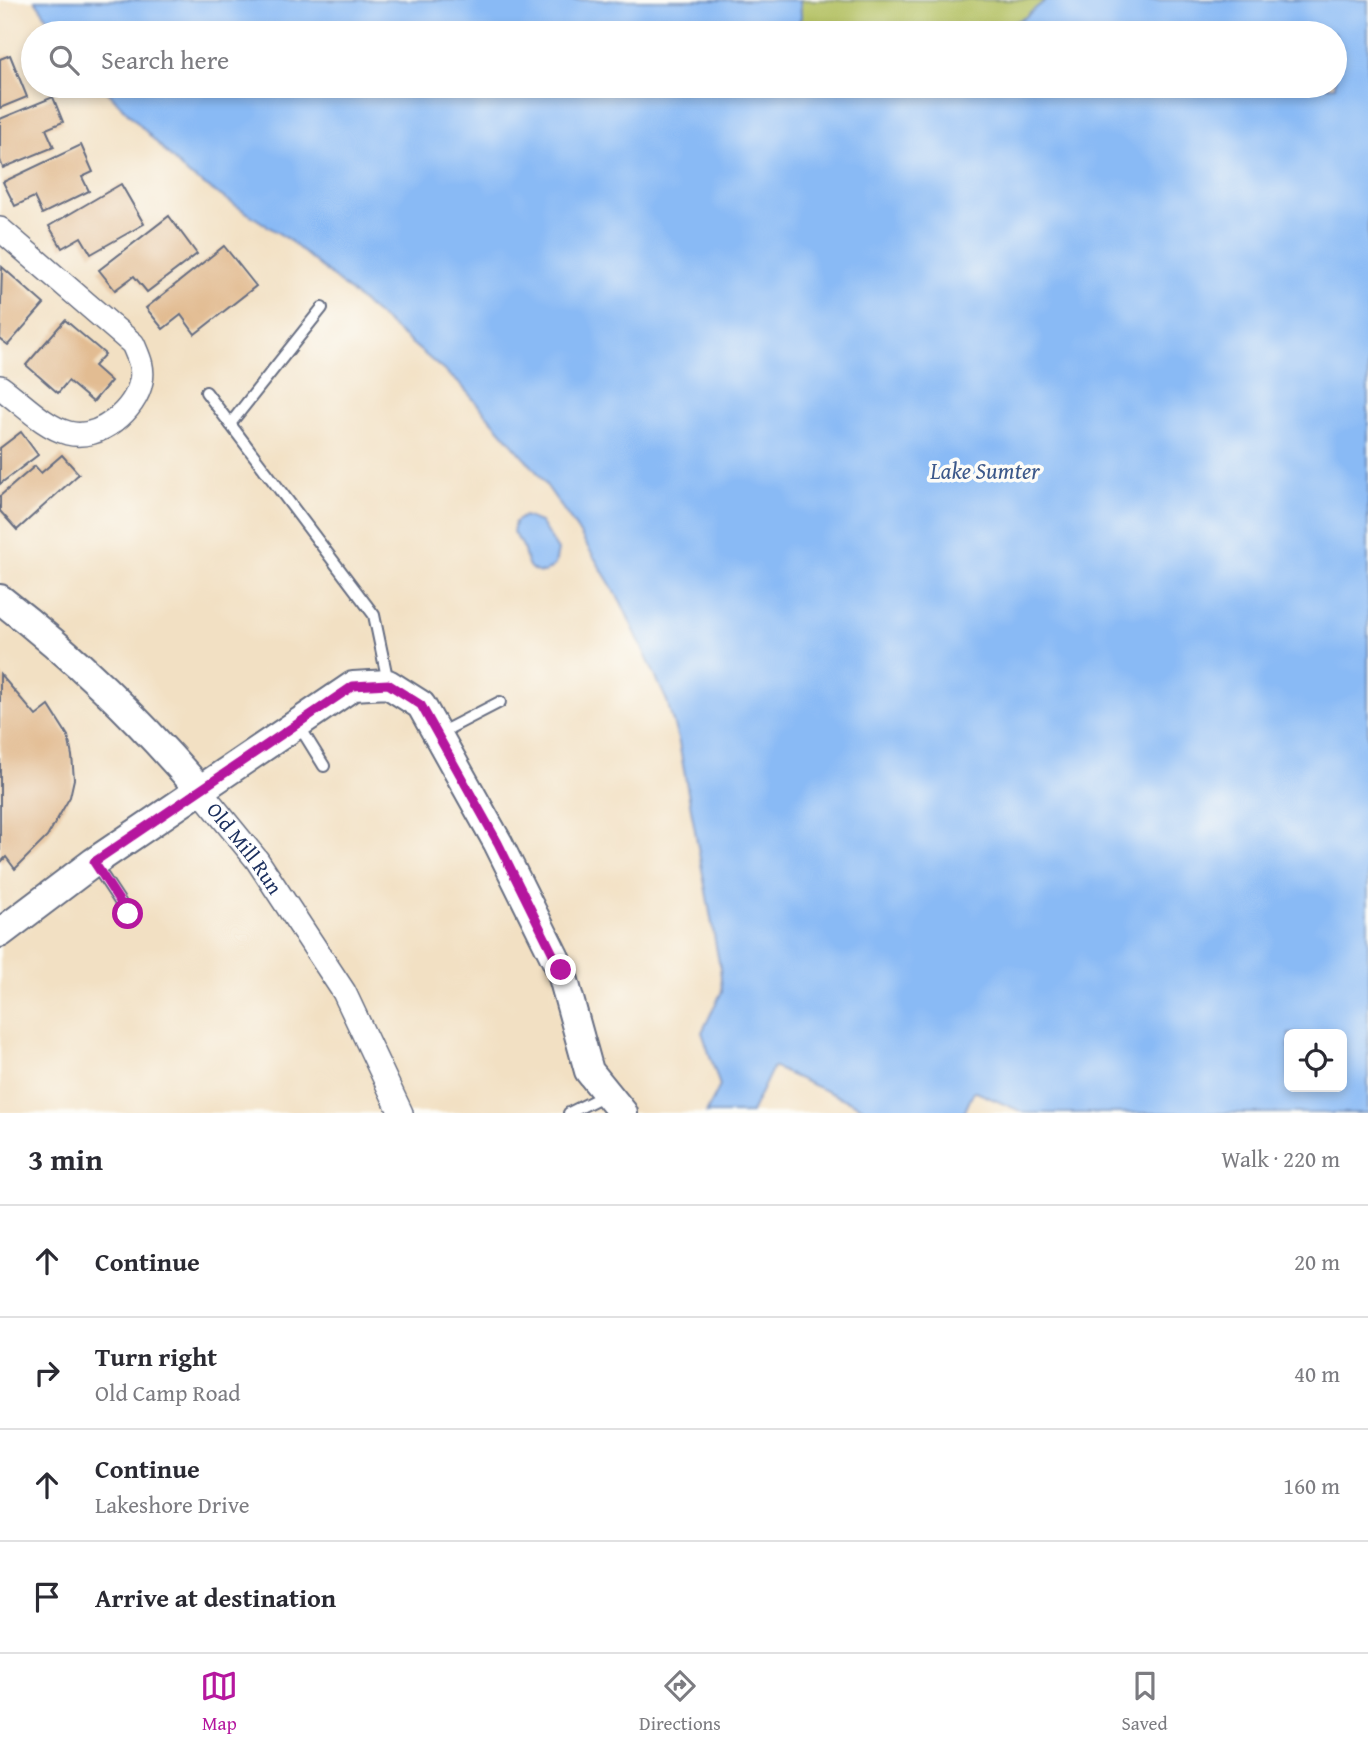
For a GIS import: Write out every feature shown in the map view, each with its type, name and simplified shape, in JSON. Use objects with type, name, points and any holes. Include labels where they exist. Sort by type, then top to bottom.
[{"type":"street","points":[[0,229],[132,344],[141,361],[142,380],[135,398],[111,424],[91,433],[68,433],[0,387]]},
{"type":"street","name":"Old Mill Run","points":[[0,599],[64,649],[144,726],[257,860],[344,992],[401,1113]]},
{"type":"street","points":[[0,933],[94,862],[353,686],[388,684],[421,705],[498,843],[561,970],[589,1071],[615,1104]]},
{"type":"lane","points":[[230,424],[322,308]]},
{"type":"lane","points":[[206,392],[374,615],[388,684]]},
{"type":"lane","points":[[437,735],[500,702]]},
{"type":"lane","points":[[297,723],[324,766]]},
{"type":"lane","points":[[94,862],[128,914]]},
{"type":"lane","points":[[569,1113],[615,1104]]},
{"type":"green space","points":[[800,0],[1046,0],[1017,21],[799,21]]},
{"type":"water","points":[[35,0],[800,0],[801,17],[799,21],[50,21]]},
{"type":"water","name":"Lake Sumter","points":[[1046,0],[1368,0],[1368,1113],[1025,1113],[974,1091],[964,1113],[875,1113],[773,1067],[751,1113],[706,1113],[720,1086],[702,1032],[722,991],[720,968],[679,743],[667,701],[621,602],[577,529],[537,472],[461,385],[289,240],[186,173],[114,98],[1347,98],[1347,21],[1017,21]]},
{"type":"water","points":[[524,516],[540,522],[558,550],[555,565],[544,573],[530,568],[522,545],[513,532],[515,522]]},
{"type":"building","points":[[10,55],[21,82],[21,98],[25,98],[0,108],[0,59]]},
{"type":"building","points":[[53,98],[63,122],[46,129],[54,147],[3,168],[0,160],[0,119]]},
{"type":"building","points":[[81,145],[93,172],[82,177],[89,191],[42,214],[34,197],[15,206],[3,182]]},
{"type":"building","points":[[121,184],[144,224],[91,254],[81,237],[62,248],[49,226]]},
{"type":"building","points":[[169,216],[197,254],[147,292],[134,276],[115,290],[99,270]]},
{"type":"building","points":[[224,246],[256,286],[195,334],[181,315],[163,329],[146,308]]},
{"type":"building","points":[[2,267],[44,304],[8,345],[0,339]]},
{"type":"building","points":[[65,320],[105,354],[94,366],[111,381],[93,402],[68,381],[58,393],[26,365]]},
{"type":"building","points":[[21,432],[38,455],[0,484],[0,448]]},
{"type":"building","points":[[62,455],[79,474],[17,530],[0,511],[0,496],[35,466],[41,473]]},
{"type":"building","points":[[0,674],[36,716],[49,706],[68,736],[74,779],[70,797],[47,837],[15,869],[6,857],[0,863]]},
{"type":"route","points":[[128,914],[94,862],[353,686],[388,684],[421,705],[498,843],[561,970]]}]
